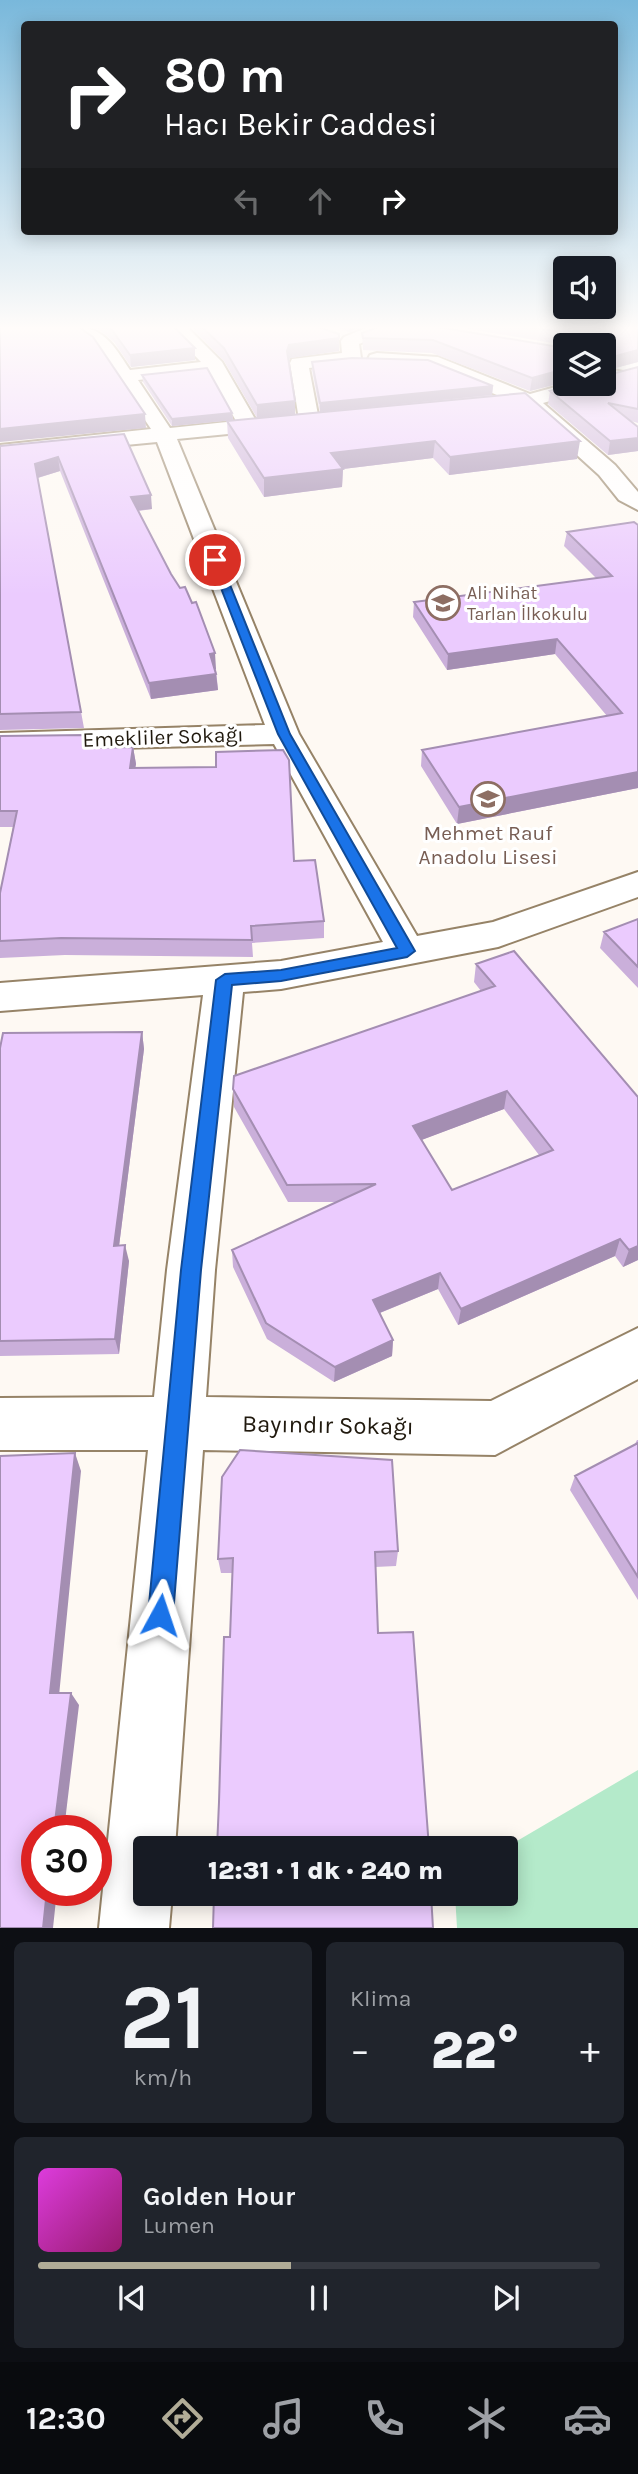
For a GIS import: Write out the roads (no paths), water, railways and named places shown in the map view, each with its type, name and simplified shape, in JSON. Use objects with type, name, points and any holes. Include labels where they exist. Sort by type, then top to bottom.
[{"type":"street","points":[[152,416],[165,435],[284,734],[407,951]]},
{"type":"street","points":[[243,416],[249,426]]},
{"type":"street","points":[[308,416],[309,420]]},
{"type":"street","points":[[548,416],[617,469],[627,495],[638,503]]},
{"type":"street","points":[[0,451],[335,418]]},
{"type":"street","name":"Emekliler Sokağı","points":[[0,742],[284,734]]},
{"type":"street","points":[[0,997],[281,975],[498,934],[638,884]]},
{"type":"street","points":[[134,1928],[191,1270],[225,980]]},
{"type":"street","name":"Bayındır Sokağı","points":[[0,1424],[177,1423],[495,1428],[638,1352]]},
{"type":"place","name":"Ali Nihat Tarlan İlkokulu","points":[[443,603]]},
{"type":"place","name":"Mehmet Rauf Anadolu Lisesi","points":[[488,799]]}]
